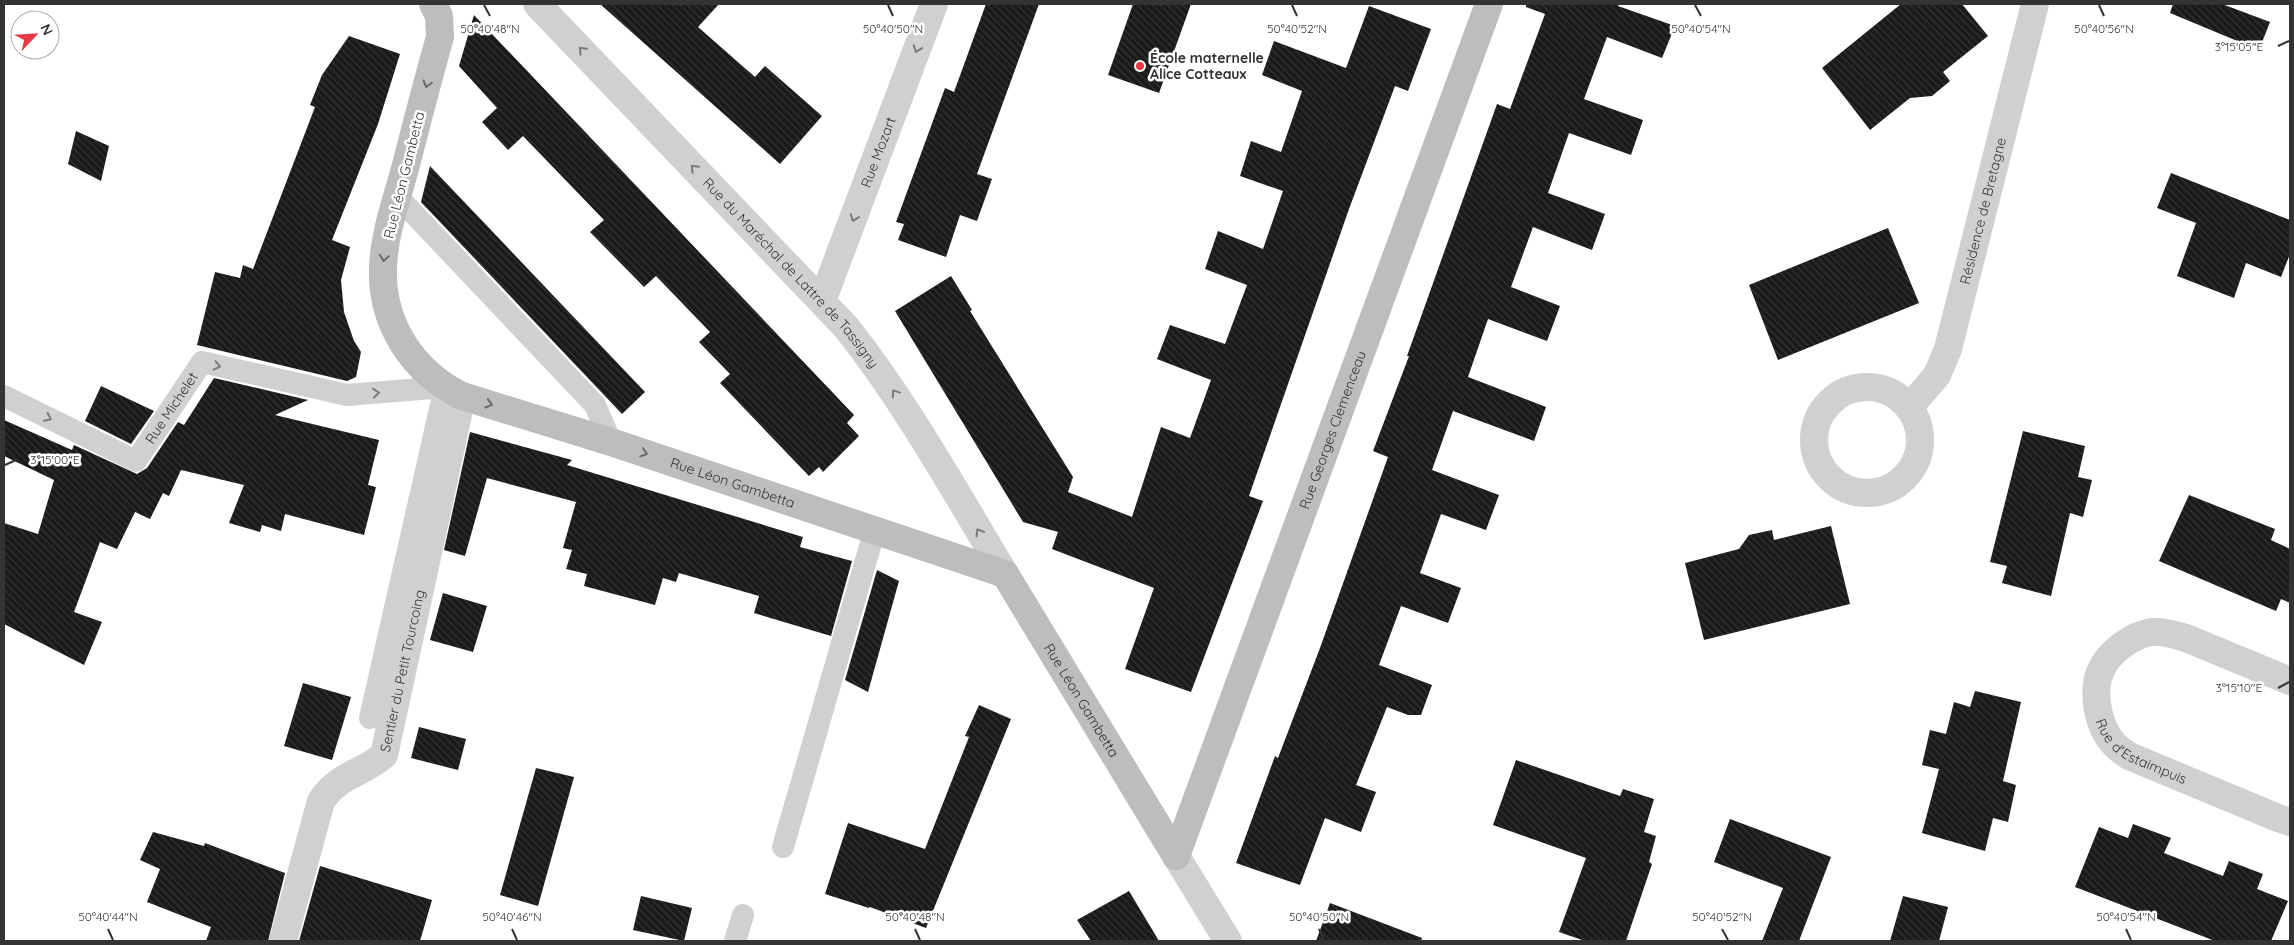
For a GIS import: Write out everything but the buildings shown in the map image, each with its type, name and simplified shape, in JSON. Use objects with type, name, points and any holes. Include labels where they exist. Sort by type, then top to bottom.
[{"type":"street","name":"Rue Léon Gambetta","points":[[434,4],[439,16],[440,37],[389,224],[383,269],[385,303],[394,328],[409,354],[427,373],[453,392],[875,529],[1005,574],[1228,941]]},
{"type":"street","name":"Rue du Maréchal de Lattre de Tassigny","points":[[537,4],[822,301],[877,366],[904,407],[1005,574]]},
{"type":"street","name":"Rue Mozart","points":[[822,301],[934,4]]},
{"type":"street","name":"Rue Georges Clemenceau","points":[[1176,856],[1489,4]]},
{"type":"street","name":"Résidence de Bretagne","points":[[1909,408],[1937,375],[1948,349],[2035,4]]},
{"type":"street","name":"Sentier du Petit Tourcoing","points":[[283,941],[321,801],[330,788],[344,777],[374,764],[384,755],[453,392]]},
{"type":"street","name":"Rue d'Estaimpuis","points":[[2290,681],[2186,638],[2169,633],[2152,632],[2136,636],[2109,658],[2100,671],[2097,690],[2098,710],[2104,729],[2114,745],[2129,756],[2290,822]]},
{"type":"lane","points":[[397,196],[595,404],[611,442]]},
{"type":"lane","name":"Rue Michelet","points":[[4,396],[136,461],[202,362],[347,395],[453,392]]},
{"type":"lane","points":[[370,718],[453,392]]},
{"type":"lane","points":[[783,847],[875,529]]},
{"type":"lane","points":[[736,941],[743,915]]},
{"type":"place","name":"École maternelle Alice Cotteaux","points":[[1140,66]]}]
